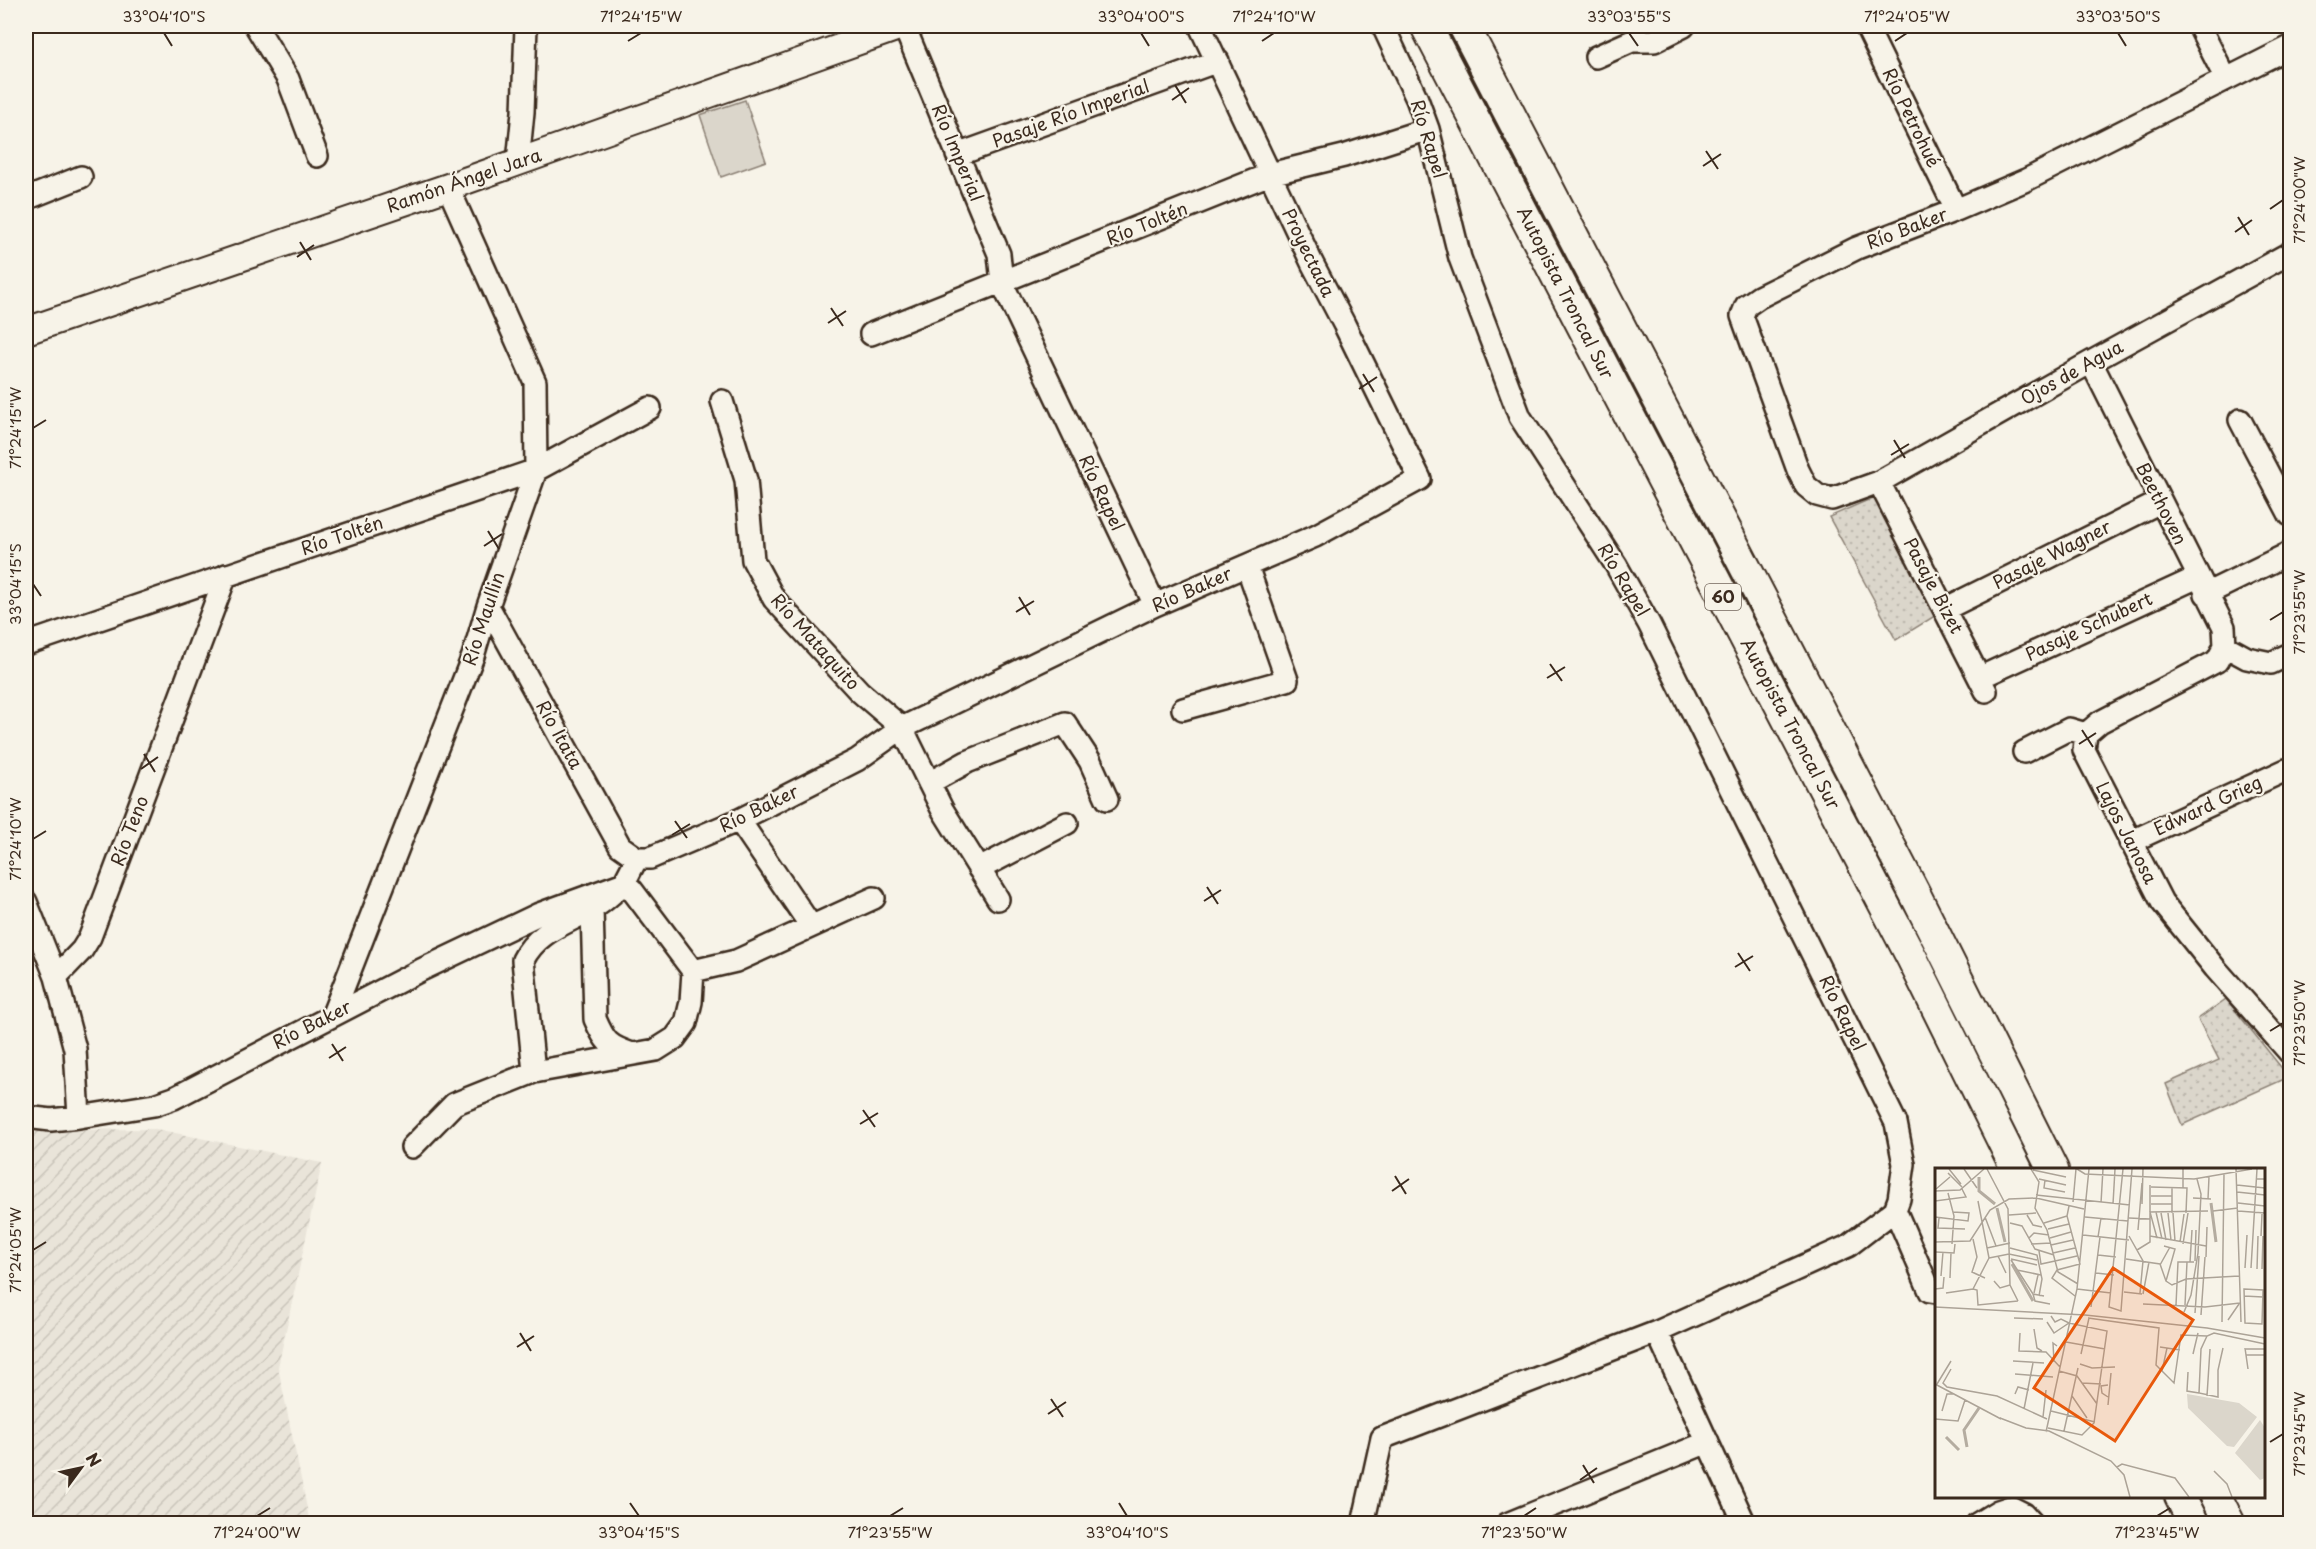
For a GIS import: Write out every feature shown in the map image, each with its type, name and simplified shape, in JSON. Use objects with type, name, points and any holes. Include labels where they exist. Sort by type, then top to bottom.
[{"type":"highway","name":"Autopista Troncal Sur","points":[[1426,26],[1912,958],[2016,1168]]},
{"type":"highway","name":"Autopista Troncal Sur","points":[[1464,26],[1914,892],[2052,1168]]},
{"type":"highway","points":[[2181,1498],[2194,1524]]},
{"type":"highway","points":[[2217,1498],[2230,1524]]},
{"type":"main road","name":"Ramón Ángel Jara","points":[[26,331],[448,187],[902,26]]},
{"type":"street","points":[[256,26],[288,79],[317,156]]},
{"type":"street","points":[[518,162],[523,112],[526,34],[542,26]]},
{"type":"street","name":"Río Imperial","points":[[902,26],[999,254],[1002,283]]},
{"type":"street","name":"Proyectada","points":[[1200,26],[1312,263],[1420,479]]},
{"type":"street","name":"Río Rapel","points":[[1383,26],[1417,99],[1428,129],[1460,258],[1520,417],[1616,565],[1649,624],[1896,1123],[1904,1164],[1899,1199],[1895,1210]]},
{"type":"street","points":[[1596,57],[1632,41],[1654,41],[1684,26]]},
{"type":"street","name":"Río Petrohué","points":[[1866,26],[1956,210]]},
{"type":"street","points":[[2199,26],[2226,79]]},
{"type":"street","name":"Río Baker","points":[[1854,492],[1833,499],[1817,495],[1806,486],[1798,470],[1742,316],[1746,306],[1759,297],[1857,248],[2026,180],[2290,47]]},
{"type":"street","name":"Pasaje Río Imperial","points":[[957,155],[1218,61]]},
{"type":"street","name":"Río Toltén","points":[[871,334],[1270,174],[1344,156],[1428,129]]},
{"type":"street","points":[[26,199],[81,177]]},
{"type":"street","name":"Río Maullin","points":[[333,1014],[473,656],[488,606],[536,470],[535,382],[448,187]]},
{"type":"street","name":"Ojos de Agua","points":[[1854,492],[1879,482],[2290,253]]},
{"type":"street","name":"Río Rapel","points":[[1002,283],[1155,605]]},
{"type":"street","name":"Beethoven","points":[[2091,362],[2224,627],[2225,646]]},
{"type":"street","name":"Río Mataquito","points":[[722,401],[746,480],[753,560],[774,599],[859,691],[902,728]]},
{"type":"street","name":"Río Toltén","points":[[26,644],[536,470],[650,408]]},
{"type":"street","points":[[2240,420],[2290,515]]},
{"type":"street","name":"Río Baker","points":[[637,858],[650,858],[739,820],[857,760],[902,728],[1155,605],[1315,536],[1420,479]]},
{"type":"street","name":"Pasaje Bizet","points":[[1879,482],[1984,684]]},
{"type":"street","name":"Pasaje Wagner","points":[[1945,609],[2160,502]]},
{"type":"street","name":"Pasaje Schubert","points":[[1984,684],[2202,585],[2290,553]]},
{"type":"street","points":[[1183,709],[1287,680],[1247,566]]},
{"type":"street","name":"Río Teno","points":[[56,977],[82,950],[90,937],[226,575]]},
{"type":"street","name":"Río Itata","points":[[488,606],[620,846],[637,858]]},
{"type":"street","points":[[2024,752],[2069,729],[2086,734],[2100,722],[2217,661],[2225,646],[2247,658],[2271,663],[2290,654]]},
{"type":"street","points":[[929,783],[967,762],[1065,723],[1090,761],[1107,799]]},
{"type":"street","points":[[902,728],[942,809],[998,899]]},
{"type":"street","name":"Lajos Janosa","points":[[2086,734],[2084,750],[2162,902],[2215,968],[2290,1053]]},
{"type":"street","name":"Edward Grieg","points":[[2130,843],[2286,770]]},
{"type":"street","points":[[739,820],[811,926]]},
{"type":"street","points":[[979,869],[1067,823]]},
{"type":"street","points":[[534,1072],[523,960],[528,948],[543,935],[592,908],[624,883],[637,858]]},
{"type":"street","points":[[412,1147],[454,1104],[534,1072],[656,1050],[675,1038],[686,1023],[691,1002],[693,971],[632,890],[624,883]]},
{"type":"street","name":"Río Baker","points":[[26,1117],[51,1120],[79,1117],[154,1105],[174,1098],[333,1014],[539,914],[624,883]]},
{"type":"street","points":[[693,971],[736,961],[874,898]]},
{"type":"street","points":[[26,902],[56,977],[75,1049],[79,1117]]},
{"type":"street","points":[[592,908],[595,1019],[601,1033],[612,1048],[632,1054]]},
{"type":"street","points":[[1363,1524],[1382,1438],[1657,1332],[1848,1246],[1895,1210],[1930,1291],[1935,1292]]},
{"type":"street","points":[[1657,1332],[1745,1524]]},
{"type":"street","points":[[1507,1524],[1707,1442]]},
{"type":"street","points":[[1977,1524],[1998,1511],[2010,1507],[2024,1514],[2033,1524]]},
{"type":"shaded area","points":[[745,100],[766,161],[721,177],[700,115]]},
{"type":"shaded area","points":[[1875,497],[1938,614],[1896,640],[1829,517]]},
{"type":"shaded area","points":[[2226,999],[2289,1077],[2182,1125],[2166,1084],[2219,1060],[2198,1019]]},
{"type":"shaded area","points":[[156,1129],[322,1163],[278,1367],[310,1523],[26,1523],[26,1130]]}]
